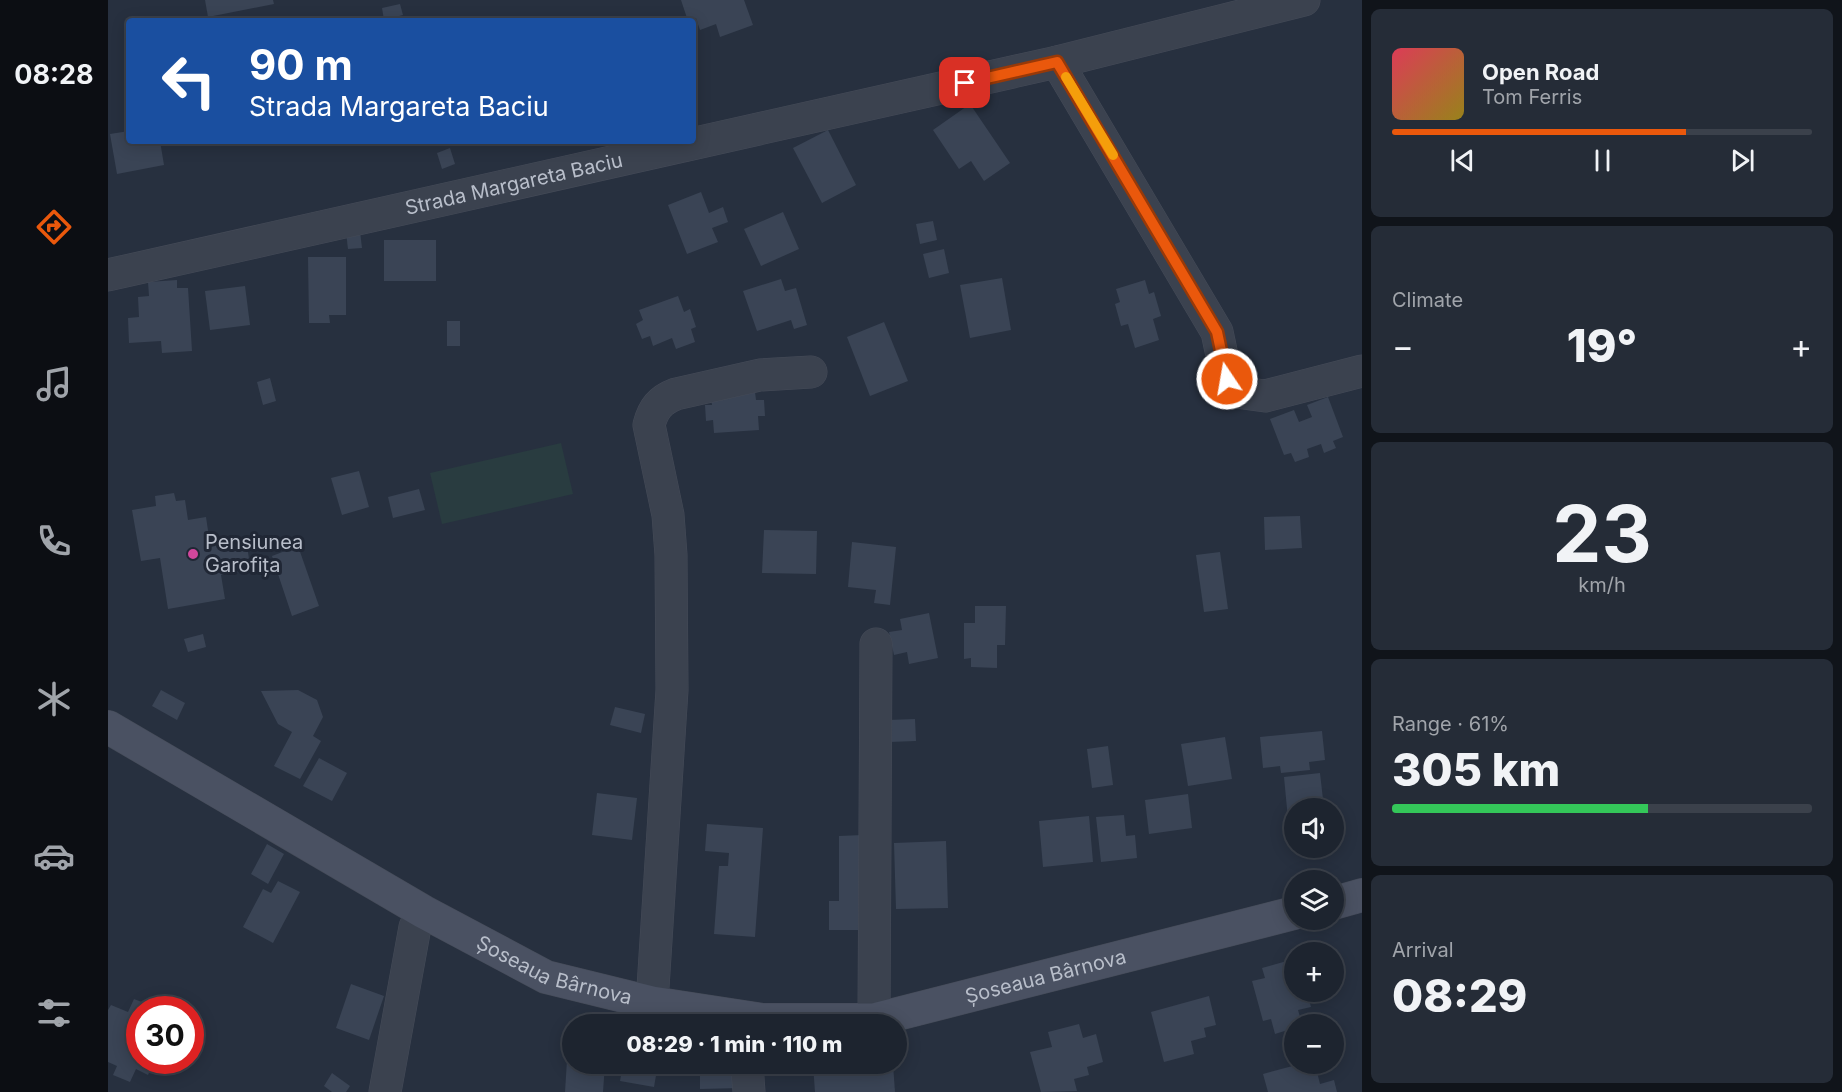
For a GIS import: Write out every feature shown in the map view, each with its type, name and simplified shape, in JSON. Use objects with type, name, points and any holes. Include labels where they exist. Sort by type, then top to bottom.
[{"type":"main road","name":"Șoseaua Bârnova","points":[[108,727],[424,912],[546,977],[652,1003],[712,1014]]},
{"type":"main road","points":[[1344,900],[1362,895]]},
{"type":"main road","name":"Șoseaua Bârnova","points":[[898,1014],[1284,916]]},
{"type":"street","name":"Strada Margareta Baciu","points":[[696,143],[1057,62],[1304,0]]},
{"type":"street","points":[[1057,62],[1217,332],[1227,379],[1244,393],[1264,396],[1362,371]]},
{"type":"street","name":"Strada Margareta Baciu","points":[[108,275],[692,144]]},
{"type":"street","points":[[652,1003],[672,690],[671,555],[668,515],[649,425],[652,412],[664,399],[676,394],[760,375],[811,372]]},
{"type":"street","points":[[874,1014],[876,644]]},
{"type":"street","points":[[385,1092],[415,927],[424,912]]},
{"type":"street","points":[[748,1074],[749,1092]]},
{"type":"green space","points":[[561,443],[573,494],[442,524],[430,473]]},
{"type":"building","points":[[205,0],[273,0],[274,4],[208,17]]},
{"type":"building","points":[[681,0],[744,0],[753,25],[720,37],[716,24],[700,30],[696,18],[687,18]]},
{"type":"building","points":[[400,4],[403,15],[384,18],[382,8]]},
{"type":"building","points":[[970,104],[1010,163],[984,181],[971,161],[959,169],[933,130]]},
{"type":"building","points":[[828,130],[856,185],[822,203],[793,148]]},
{"type":"building","points":[[126,131],[126,144],[160,144],[164,165],[117,174],[110,134]]},
{"type":"building","points":[[450,148],[455,164],[442,169],[437,153]]},
{"type":"building","points":[[701,192],[709,213],[723,207],[728,222],[712,228],[718,242],[687,254],[668,205]]},
{"type":"building","points":[[783,212],[799,249],[761,266],[744,229]]},
{"type":"building","points":[[933,221],[937,240],[920,244],[916,224]]},
{"type":"building","points":[[359,223],[362,248],[348,249],[345,224]]},
{"type":"building","points":[[384,240],[436,240],[436,281],[384,281]]},
{"type":"building","points":[[944,249],[949,273],[929,278],[923,254]]},
{"type":"building","points":[[308,257],[346,257],[346,315],[329,315],[330,323],[309,323]]},
{"type":"building","points":[[1002,278],[1011,330],[970,338],[960,285]]},
{"type":"building","points":[[781,279],[785,291],[796,288],[807,325],[794,329],[791,320],[757,331],[743,291]]},
{"type":"building","points":[[177,280],[177,288],[188,288],[192,351],[162,353],[161,341],[129,343],[128,318],[139,317],[138,297],[149,296],[148,282]]},
{"type":"building","points":[[1145,280],[1149,294],[1154,292],[1161,316],[1153,319],[1159,340],[1135,348],[1128,324],[1121,326],[1115,304],[1120,302],[1116,289]]},
{"type":"building","points":[[245,286],[250,325],[210,330],[205,291]]},
{"type":"building","points":[[678,296],[684,312],[690,309],[696,327],[691,329],[695,342],[676,349],[672,338],[653,346],[650,336],[642,339],[636,324],[643,320],[639,310]]},
{"type":"building","points":[[447,321],[460,321],[460,346],[447,346]]},
{"type":"building","points":[[884,322],[908,381],[870,396],[847,337]]},
{"type":"building","points":[[270,378],[276,401],[263,405],[257,382]]},
{"type":"building","points":[[755,392],[756,400],[764,400],[765,416],[758,416],[759,430],[714,433],[713,420],[706,421],[705,405],[712,405],[711,397]]},
{"type":"building","points":[[1328,397],[1343,437],[1333,441],[1336,448],[1324,453],[1321,444],[1307,449],[1309,457],[1295,462],[1291,453],[1284,455],[1270,419],[1294,410],[1299,422],[1312,417],[1307,405]]},
{"type":"building","points":[[359,471],[369,507],[342,515],[331,478]]},
{"type":"building","points":[[419,489],[425,510],[393,518],[388,497]]},
{"type":"building","points":[[174,493],[176,501],[185,500],[188,520],[206,517],[210,544],[246,538],[249,559],[240,560],[242,572],[221,575],[225,599],[168,609],[160,558],[141,561],[132,510],[156,506],[155,496]]},
{"type":"building","points":[[1300,516],[1302,548],[1265,550],[1264,517]]},
{"type":"building","points":[[764,530],[817,531],[816,574],[762,573]]},
{"type":"building","points":[[852,542],[896,547],[890,605],[874,603],[876,590],[848,587]]},
{"type":"building","points":[[298,546],[319,606],[292,616],[272,556]]},
{"type":"building","points":[[1220,552],[1228,609],[1204,612],[1196,555]]},
{"type":"building","points":[[975,606],[1006,606],[1005,645],[997,645],[997,668],[971,667],[971,658],[964,659],[964,623],[975,623]]},
{"type":"building","points":[[929,613],[938,658],[909,664],[907,652],[894,655],[889,632],[902,630],[900,619]]},
{"type":"building","points":[[203,634],[206,647],[188,652],[184,639]]},
{"type":"building","points":[[161,690],[185,703],[177,720],[152,706]]},
{"type":"building","points":[[298,690],[317,700],[323,717],[313,736],[321,741],[300,779],[274,766],[292,732],[278,724],[261,691]]},
{"type":"building","points":[[615,707],[645,714],[641,733],[610,725]]},
{"type":"building","points":[[915,719],[916,741],[889,742],[888,720]]},
{"type":"building","points":[[1322,731],[1325,760],[1309,762],[1310,770],[1281,773],[1280,766],[1263,768],[1260,737]]},
{"type":"building","points":[[1225,737],[1232,779],[1188,786],[1181,744]]},
{"type":"building","points":[[1108,746],[1113,785],[1092,788],[1087,749]]},
{"type":"building","points":[[319,758],[347,773],[332,801],[303,786]]},
{"type":"building","points":[[1320,773],[1323,798],[1286,798],[1284,777]]},
{"type":"building","points":[[597,793],[637,798],[632,840],[592,835]]},
{"type":"building","points":[[1188,794],[1192,828],[1149,834],[1145,800]]},
{"type":"building","points":[[1124,815],[1126,836],[1135,835],[1137,858],[1101,862],[1096,817]]},
{"type":"building","points":[[1089,816],[1093,862],[1043,867],[1039,821]]},
{"type":"building","points":[[707,824],[763,828],[755,937],[714,934],[719,866],[728,866],[729,853],[705,851]]},
{"type":"building","points":[[863,835],[870,930],[829,930],[829,901],[839,901],[839,836]]},
{"type":"building","points":[[946,841],[948,908],[896,909],[894,843]]},
{"type":"building","points":[[267,844],[284,854],[268,884],[251,874]]},
{"type":"building","points":[[278,881],[300,892],[273,943],[243,927],[263,889],[271,893]]},
{"type":"building","points":[[1284,962],[1284,1002],[1310,1002],[1311,1007],[1298,1010],[1299,1014],[1284,1014],[1284,1031],[1275,1034],[1271,1019],[1263,1021],[1252,981],[1265,978],[1262,968]]},
{"type":"building","points":[[351,984],[384,996],[369,1040],[336,1028]]},
{"type":"building","points":[[1209,996],[1216,1025],[1204,1028],[1206,1037],[1191,1041],[1194,1054],[1164,1062],[1151,1012]]},
{"type":"building","points":[[111,1005],[126,1011],[126,1074],[134,1074],[130,1082],[113,1075],[117,1066],[108,1062],[108,1010]]},
{"type":"building","points":[[1079,1024],[1083,1038],[1096,1034],[1103,1062],[1087,1067],[1089,1075],[1074,1079],[1077,1091],[1041,1092],[1030,1052],[1052,1047],[1048,1032]]},
{"type":"building","points":[[1284,1068],[1284,1074],[1318,1074],[1320,1084],[1334,1080],[1337,1092],[1268,1092],[1263,1074]]},
{"type":"building","points":[[332,1073],[350,1086],[346,1092],[332,1092],[324,1086]]},
{"type":"building","points":[[566,1074],[604,1074],[603,1092],[565,1092]]},
{"type":"building","points":[[621,1074],[656,1074],[654,1087],[620,1081]]},
{"type":"building","points":[[700,1074],[740,1074],[741,1088],[700,1089]]},
{"type":"building","points":[[814,1074],[894,1074],[895,1092],[815,1092]]},
{"type":"slow traffic","points":[[1066,77],[1113,155]]},
{"type":"place","name":"Pensiunea Garofița","points":[[193,554]]},
{"type":"route","points":[[965,83],[1057,62],[1217,332],[1227,379]]}]
